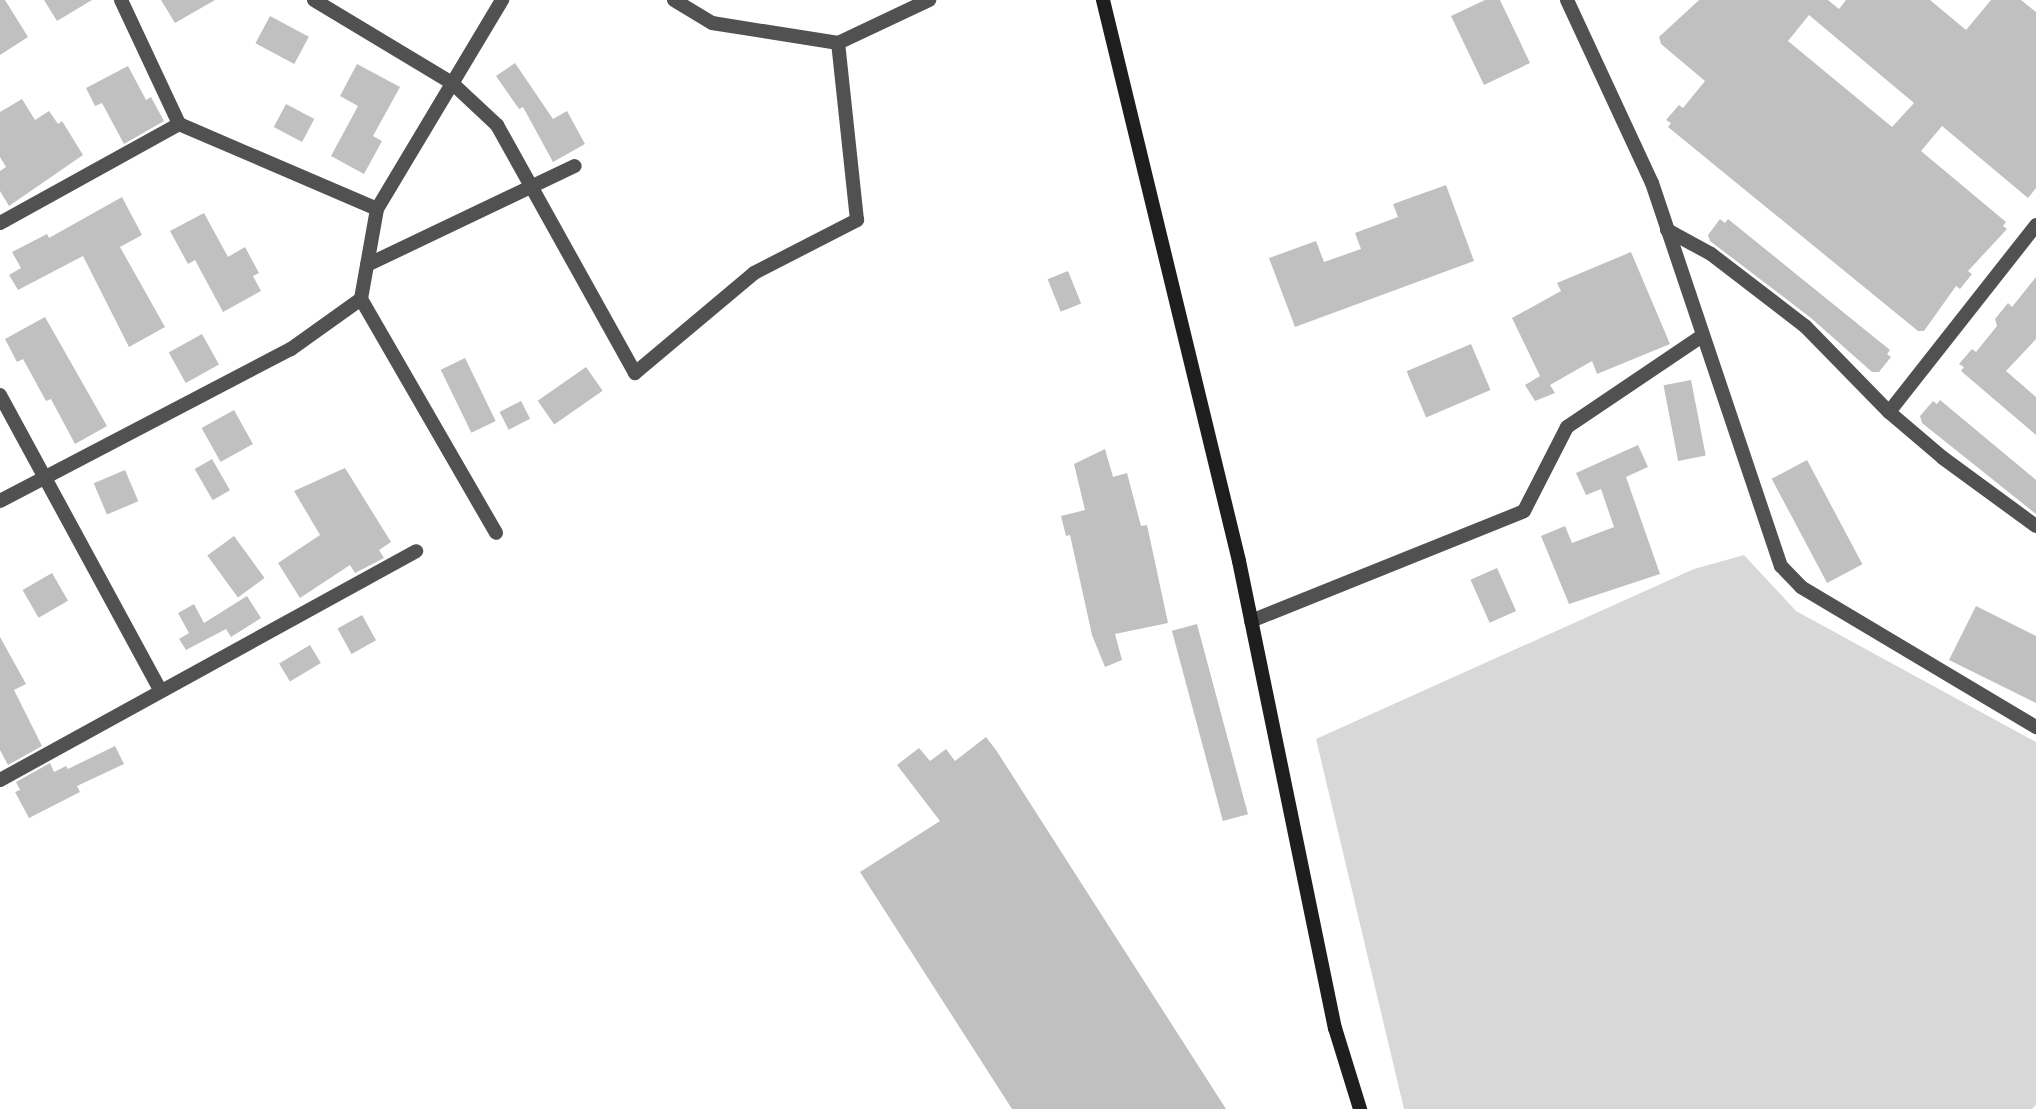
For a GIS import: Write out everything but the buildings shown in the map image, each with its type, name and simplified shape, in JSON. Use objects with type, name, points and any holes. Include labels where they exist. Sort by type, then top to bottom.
[{"type":"main road","points":[[1102,0],[1251,621],[1335,1028],[1360,1109]]},
{"type":"street","points":[[121,0],[179,124],[377,209]]},
{"type":"street","points":[[314,0],[452,83],[497,125],[635,373],[754,273],[858,220],[838,43]]},
{"type":"street","points":[[496,533],[361,299],[377,209],[502,0]]},
{"type":"street","points":[[674,0],[712,23],[838,43],[929,0]]},
{"type":"street","points":[[1567,0],[1652,183],[1781,566],[1801,587],[2036,726]]},
{"type":"street","points":[[0,223],[179,124]]},
{"type":"street","points":[[367,265],[575,166]]},
{"type":"street","points":[[1889,412],[2036,226]]},
{"type":"street","points":[[1667,230],[1711,254],[1805,326],[1889,412],[1943,458],[2036,526]]},
{"type":"street","points":[[0,501],[44,475],[291,349],[361,299]]},
{"type":"street","points":[[1251,621],[1524,511],[1567,427],[1702,335]]},
{"type":"street","points":[[0,395],[161,691]]},
{"type":"street","points":[[0,780],[416,551]]},
{"type":"shaded area","points":[[1744,555],[1796,611],[2036,742],[2036,1105],[2032,1109],[1404,1109],[1316,739],[1694,569]]}]
